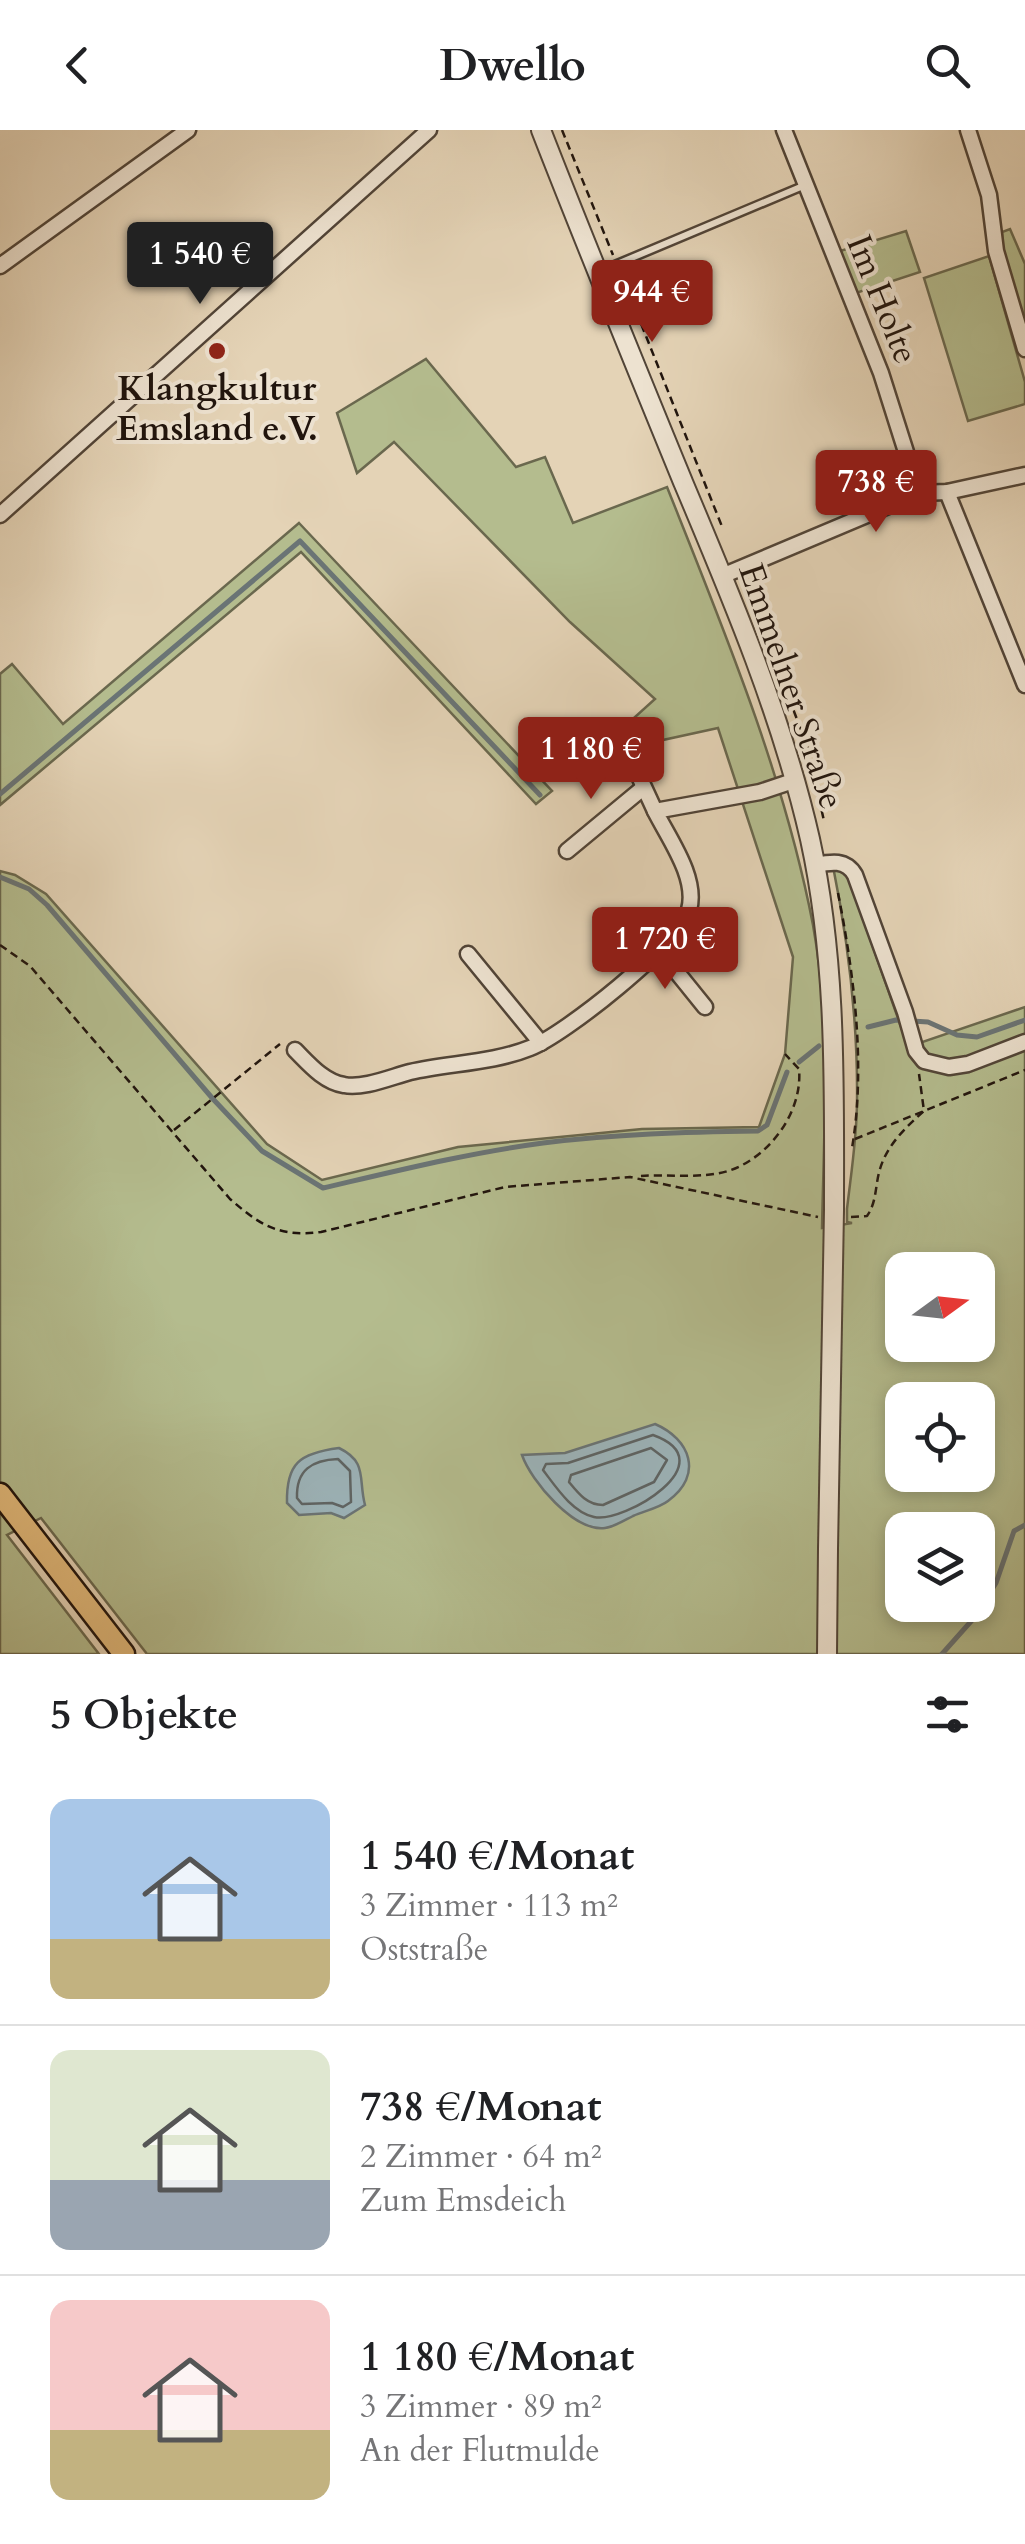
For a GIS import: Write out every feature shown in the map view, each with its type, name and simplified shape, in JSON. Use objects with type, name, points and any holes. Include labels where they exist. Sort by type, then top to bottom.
[{"type":"main road","points":[[0,1494],[124,1654]]},
{"type":"street","points":[[0,266],[188,130]]},
{"type":"street","name":"Emmelner Straße","points":[[541,130],[722,576],[796,780],[815,865],[833,1010],[827,1654]]},
{"type":"street","name":"Im Holte","points":[[784,130],[881,373],[919,493]]},
{"type":"street","points":[[968,130],[989,194],[996,251],[1025,350]]},
{"type":"street","points":[[0,515],[427,131]]},
{"type":"street","points":[[722,576],[919,493],[948,492],[1025,474]]},
{"type":"street","points":[[948,492],[1020,659],[1025,685]]},
{"type":"street","points":[[295,1050],[318,1073],[340,1085],[356,1086],[511,1054],[541,1044],[566,1029],[659,950],[681,927],[689,909],[688,878],[626,748],[615,735]]},
{"type":"street","points":[[655,811],[741,796],[796,780]]},
{"type":"street","points":[[567,850],[644,788]]},
{"type":"street","points":[[815,865],[832,861],[851,867],[916,1051],[924,1061],[950,1066],[968,1064],[1025,1042]]},
{"type":"street","points":[[659,950],[705,1007]]},
{"type":"street","points":[[468,954],[541,1044]]},
{"type":"lane","points":[[597,273],[804,186]]},
{"type":"path","points":[[562,130],[728,542]]},
{"type":"path","points":[[838,892],[857,1063],[854,1139],[1025,1070]]},
{"type":"path","points":[[0,945],[30,966],[230,1199],[255,1222],[298,1235],[505,1187],[730,1170],[784,1129],[800,1079],[800,1069],[784,1054]]},
{"type":"path","points":[[172,1132],[281,1043],[295,1050]]},
{"type":"path","points":[[924,1061],[919,1073],[924,1111]]},
{"type":"path","points":[[630,1177],[832,1215],[867,1216],[876,1196],[878,1172],[890,1148],[906,1126],[924,1111]]},
{"type":"green space","points":[[1010,229],[1025,264],[1025,329],[1003,254],[1002,232]]},
{"type":"green space","points":[[906,231],[920,272],[856,293],[840,251]]},
{"type":"green space","points":[[989,256],[1025,382],[1025,404],[968,421],[924,278]]},
{"type":"green space","points":[[426,359],[516,467],[545,457],[573,523],[667,487],[769,758],[813,925],[824,1038],[822,1228],[852,1223],[847,1222],[847,1209],[857,1115],[851,980],[832,861],[844,864],[908,1047],[1025,1007],[1025,1654],[147,1654],[41,1518],[7,1535],[99,1654],[0,1654],[0,871],[15,875],[46,894],[267,1144],[322,1180],[458,1147],[642,1129],[759,1127],[785,1054],[793,957],[718,728],[626,748],[615,735],[655,699],[570,622],[394,442],[357,473],[337,413]]},
{"type":"green space","points":[[299,523],[552,791],[536,804],[301,552],[0,805],[0,674],[12,664],[63,724]]},
{"type":"water","points":[[655,1424],[684,1448],[689,1469],[686,1480],[664,1503],[608,1527],[593,1527],[567,1514],[534,1478],[522,1455],[565,1453]]},
{"type":"water","points":[[339,1448],[358,1465],[365,1505],[344,1518],[331,1513],[299,1515],[287,1503],[293,1469],[305,1457]]},
{"type":"waterway","points":[[0,794],[300,541],[540,795]]},
{"type":"waterway","points":[[0,877],[29,889],[47,905],[262,1151],[323,1188],[543,1143],[650,1134],[758,1131],[767,1125],[787,1072]]},
{"type":"waterway","points":[[868,1027],[896,1020],[928,1022],[957,1035],[977,1037],[1025,1020]]},
{"type":"waterway","points":[[799,1062],[819,1046]]},
{"type":"waterway","points":[[942,1654],[974,1618],[996,1583],[1014,1531],[1025,1525]]},
{"type":"place","name":"Klangkultur Emsland e.V.","points":[[217,351]]}]
